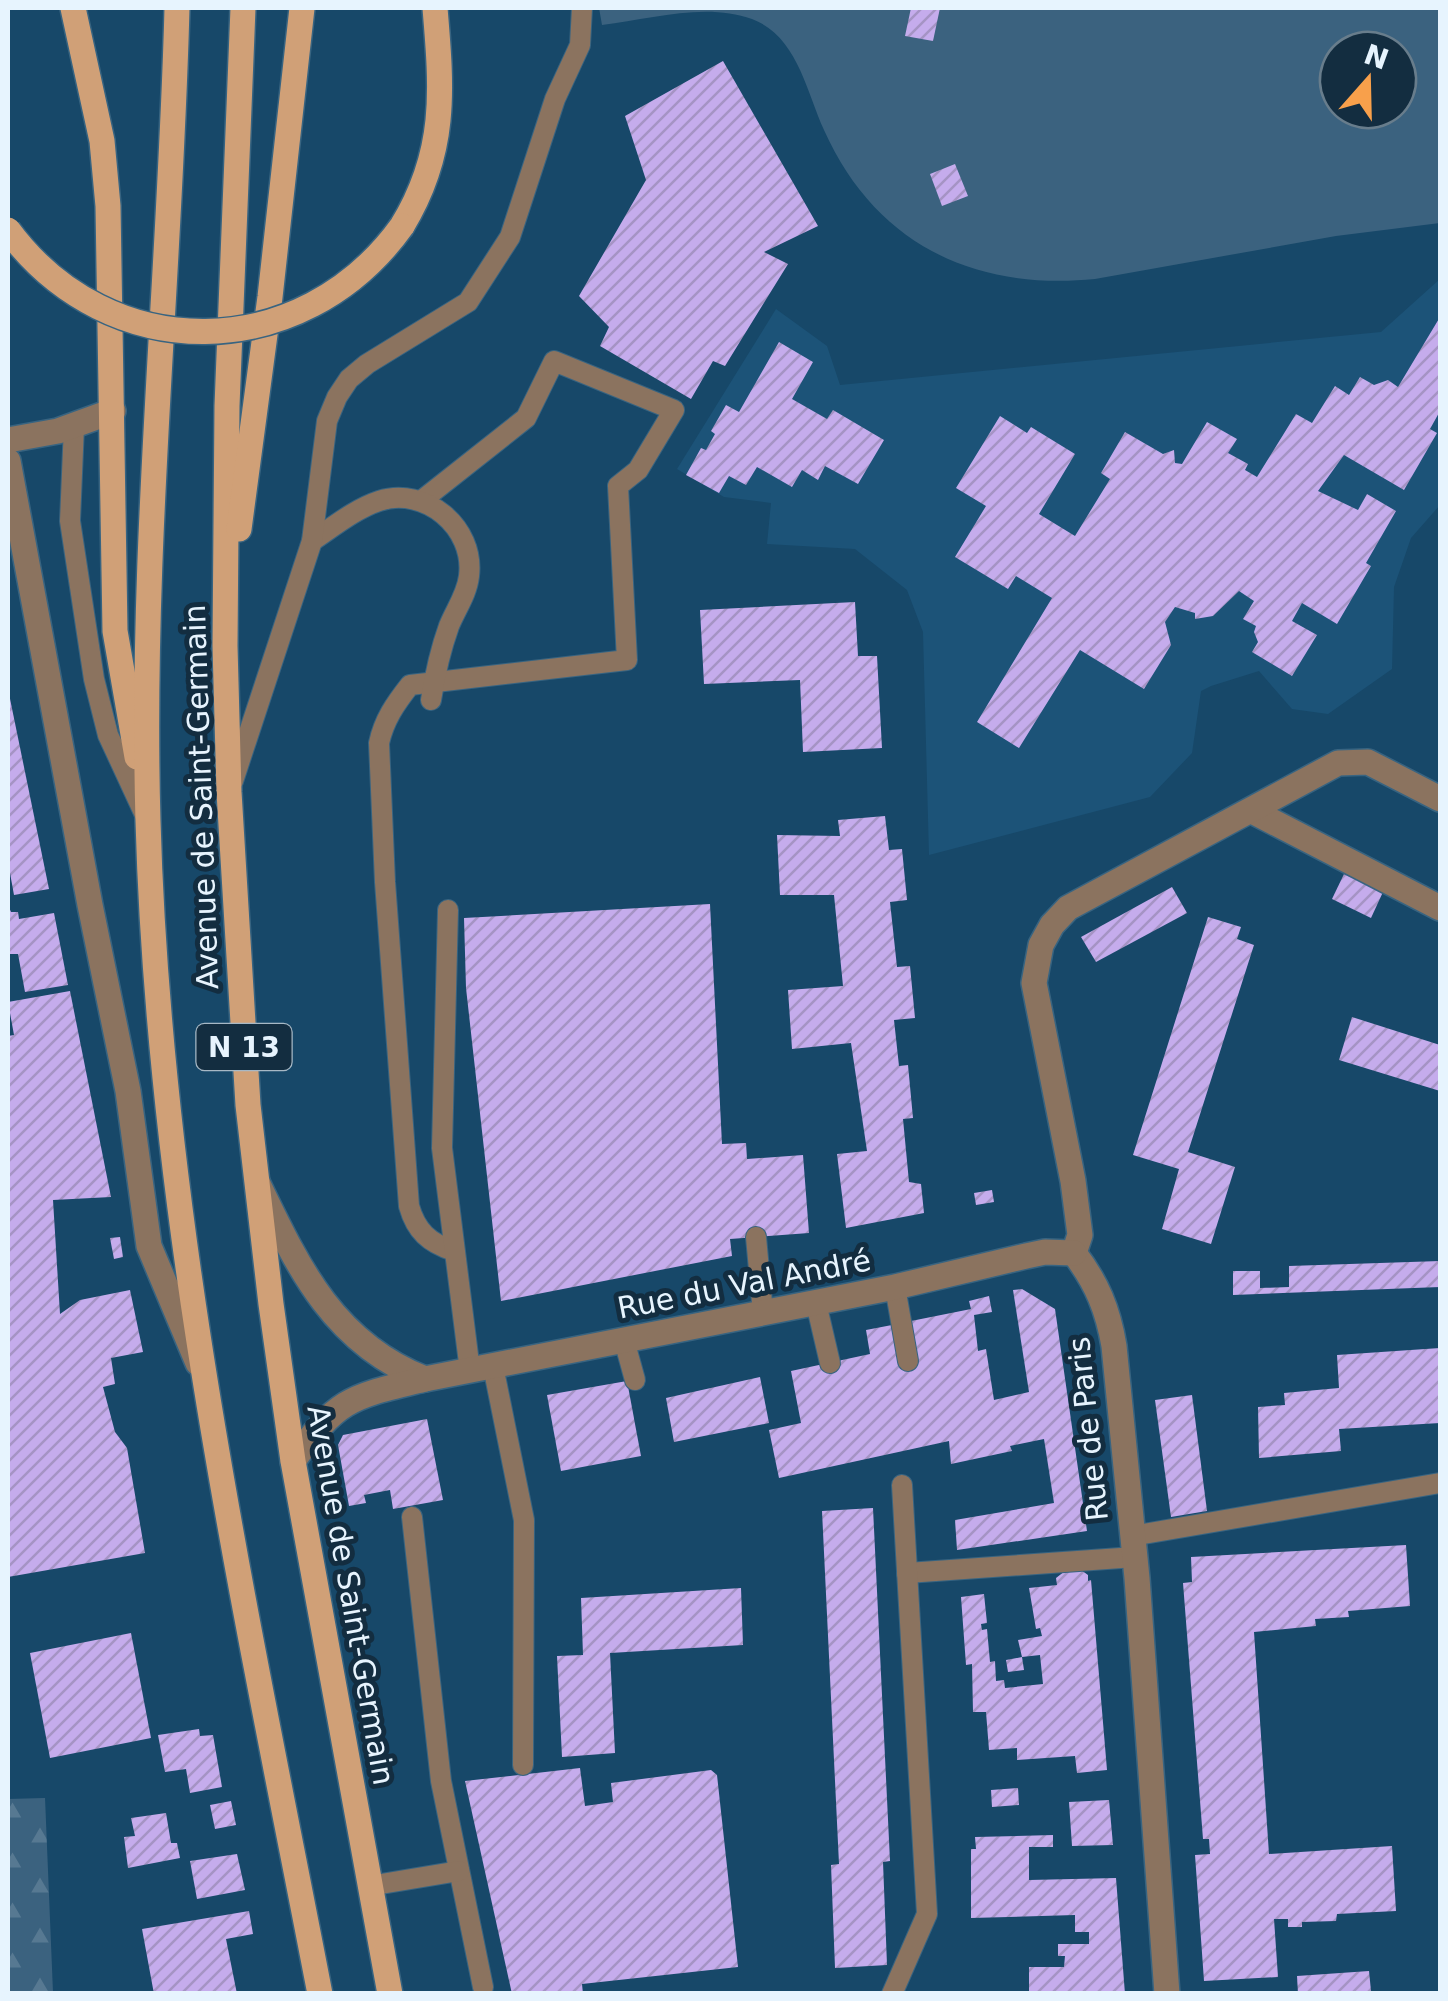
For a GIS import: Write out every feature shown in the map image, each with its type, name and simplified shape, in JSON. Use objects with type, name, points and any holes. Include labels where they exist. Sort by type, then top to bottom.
[{"type":"main road","points":[[73,8],[102,141],[108,206],[115,632],[148,821]]},
{"type":"main road","name":"N 13","points":[[176,8],[150,553],[148,821],[168,1129],[203,1374],[320,1994]]},
{"type":"main road","name":"Avenue de Saint-Germain","points":[[243,8],[227,406],[226,631],[237,946],[255,1176],[293,1460],[390,1994]]},
{"type":"main road","points":[[226,631],[270,296],[302,8]]},
{"type":"main road","points":[[8,230],[44,271],[85,301],[131,321],[203,332],[259,326],[313,306],[358,275],[402,226],[424,183],[439,126],[441,84],[435,8]]},
{"type":"street","points":[[8,440],[74,426],[113,411]]},
{"type":"street","points":[[8,461],[128,1091],[149,1246],[203,1374]]},
{"type":"street","points":[[1074,1254],[1080,1235],[1072,1181],[1036,999],[1035,968],[1052,925],[1068,908],[1346,761],[1378,766],[1440,799]]},
{"type":"street","points":[[1252,811],[1440,908]]},
{"type":"street","points":[[255,1176],[308,1282],[340,1322],[369,1350],[397,1368],[425,1379]]},
{"type":"street","name":"Rue du Val André","points":[[293,1460],[320,1424],[351,1399],[425,1379],[895,1288],[1026,1256],[1074,1254]]},
{"type":"street","name":"Rue de Paris","points":[[1074,1254],[1099,1290],[1108,1312],[1114,1346],[1167,1994]]},
{"type":"lane","points":[[229,792],[312,541],[326,421],[349,380],[367,364],[468,302],[510,237],[555,99],[580,44],[582,8]]},
{"type":"lane","points":[[421,501],[526,418],[554,361],[674,410],[638,470],[618,486],[627,660],[432,691],[410,685],[389,712],[379,743],[409,1206],[418,1230],[427,1239],[454,1251]]},
{"type":"lane","points":[[74,426],[70,521],[94,679],[108,735],[148,821]]},
{"type":"lane","points":[[312,541],[378,501],[394,498],[421,501],[447,516],[457,528],[468,550],[468,584],[437,660],[432,691]]},
{"type":"lane","points":[[448,910],[442,1148],[454,1251],[524,1520],[523,1765]]},
{"type":"lane","points":[[756,1237],[762,1313]]},
{"type":"lane","points":[[895,1288],[908,1361]]},
{"type":"lane","points":[[816,1303],[830,1363]]},
{"type":"lane","points":[[624,1340],[635,1380]]},
{"type":"lane","points":[[907,1573],[1133,1546],[1440,1483]]},
{"type":"lane","points":[[892,1994],[927,1914],[902,1485]]},
{"type":"lane","points":[[412,1517],[441,1781],[482,1987]]},
{"type":"lane","points":[[368,1886],[459,1872]]},
{"type":"shaded area","points":[[1440,279],[1440,505],[1411,538],[1394,587],[1392,669],[1328,714],[1292,709],[1259,671],[1211,686],[1201,691],[1192,753],[1150,797],[929,855],[923,632],[907,590],[855,549],[767,544],[771,503],[724,497],[677,469],[776,309],[827,346],[840,385],[1381,332]]},
{"type":"green space","points":[[599,8],[1440,8],[1440,223],[1336,236],[1095,279],[1051,281],[1009,277],[970,267],[933,252],[900,230],[871,203],[845,170],[798,66],[780,38],[752,19],[734,14],[678,13],[602,25]]},
{"type":"green space","points":[[45,1798],[53,1993],[8,1993],[8,1799]]},
{"type":"building","points":[[911,8],[940,8],[933,41],[905,36]]},
{"type":"building","points":[[723,61],[818,226],[764,252],[788,264],[725,366],[713,361],[691,399],[600,346],[609,327],[579,296],[646,180],[625,116]]},
{"type":"building","points":[[955,164],[968,196],[942,206],[930,174]]},
{"type":"building","points":[[1440,317],[1440,411],[1430,429],[1437,433],[1404,490],[1344,455],[1318,491],[1358,510],[1367,494],[1396,511],[1366,563],[1371,566],[1337,624],[1302,603],[1292,621],[1317,635],[1292,676],[1252,652],[1258,642],[1256,626],[1243,619],[1254,601],[1239,591],[1213,616],[1195,619],[1195,613],[1175,607],[1165,622],[1171,645],[1144,689],[1080,650],[1019,748],[977,722],[1052,598],[1016,576],[1008,589],[955,557],[986,506],[956,488],[1000,416],[1027,433],[1031,427],[1075,454],[1039,514],[1075,536],[1110,479],[1101,473],[1125,432],[1163,454],[1174,450],[1175,463],[1182,464],[1207,422],[1237,439],[1228,453],[1248,464],[1245,470],[1257,477],[1296,414],[1312,423],[1335,386],[1349,395],[1360,377],[1374,385],[1388,380],[1398,387]]},
{"type":"building","points":[[779,342],[813,362],[792,399],[827,419],[833,410],[884,440],[858,484],[825,466],[818,480],[802,470],[792,487],[757,467],[746,485],[729,476],[719,493],[686,475],[701,448],[706,450],[715,434],[711,431],[726,405],[739,412]]},
{"type":"building","points":[[855,602],[858,656],[877,656],[882,748],[803,752],[800,680],[704,684],[700,610]]},
{"type":"building","points":[[8,689],[49,889],[14,895],[8,862]]},
{"type":"building","points":[[885,816],[889,850],[902,849],[907,900],[890,902],[897,967],[910,966],[915,1018],[894,1020],[899,1066],[908,1065],[913,1118],[903,1119],[909,1182],[921,1184],[924,1213],[846,1228],[837,1154],[867,1151],[851,1043],[792,1049],[788,990],[843,986],[834,895],[780,895],[777,835],[840,836],[838,820]]},
{"type":"building","points":[[1344,874],[1383,892],[1371,918],[1332,899]]},
{"type":"building","points":[[1172,887],[1187,913],[1096,962],[1081,937]]},
{"type":"building","points":[[710,904],[722,1144],[746,1143],[747,1159],[803,1155],[809,1233],[730,1239],[732,1256],[501,1301],[466,988],[464,918]]},
{"type":"building","points":[[8,905],[11,912],[18,912],[19,919],[54,913],[68,985],[25,992],[18,954],[8,954]]},
{"type":"building","points":[[1208,917],[1241,927],[1237,939],[1254,945],[1188,1152],[1235,1167],[1211,1244],[1162,1229],[1179,1169],[1133,1155]]},
{"type":"building","points":[[70,991],[111,1197],[53,1200],[60,1314],[80,1300],[130,1290],[143,1352],[111,1358],[115,1384],[103,1387],[115,1432],[127,1448],[145,1553],[8,1577],[8,1036],[14,1035],[8,1002]]},
{"type":"building","points":[[1352,1017],[1440,1045],[1440,1091],[1339,1060]]},
{"type":"building","points":[[992,1190],[994,1202],[976,1205],[974,1193]]},
{"type":"building","points":[[120,1237],[123,1257],[114,1259],[110,1238]]},
{"type":"building","points":[[1440,1261],[1440,1287],[1233,1295],[1233,1271],[1260,1271],[1260,1288],[1289,1287],[1289,1266]]},
{"type":"building","points":[[1022,1289],[1055,1309],[1087,1531],[957,1550],[955,1520],[1054,1503],[1044,1439],[1010,1446],[1012,1451],[951,1464],[949,1441],[779,1478],[769,1430],[801,1423],[791,1371],[870,1354],[866,1330],[892,1325],[898,1363],[918,1359],[911,1321],[971,1309],[969,1301],[989,1296],[992,1312],[974,1315],[978,1351],[986,1349],[994,1400],[1029,1392],[1013,1290]]},
{"type":"building","points":[[1440,1348],[1440,1423],[1339,1429],[1341,1451],[1259,1458],[1258,1407],[1285,1405],[1284,1393],[1339,1388],[1337,1355]]},
{"type":"building","points":[[760,1377],[769,1423],[674,1442],[666,1398]]},
{"type":"building","points":[[627,1381],[641,1456],[561,1471],[547,1395]]},
{"type":"building","points":[[1192,1395],[1207,1511],[1171,1517],[1155,1400]]},
{"type":"building","points":[[427,1419],[443,1500],[393,1509],[390,1490],[364,1495],[366,1503],[349,1506],[338,1445],[343,1435]]},
{"type":"building","points":[[873,1508],[890,1861],[883,1862],[887,1965],[835,1968],[831,1865],[839,1864],[822,1511]]},
{"type":"building","points":[[1406,1545],[1410,1606],[1348,1611],[1349,1617],[1315,1619],[1316,1626],[1254,1632],[1269,1854],[1392,1846],[1396,1911],[1337,1914],[1336,1921],[1302,1922],[1302,1927],[1288,1927],[1288,1919],[1274,1919],[1278,1977],[1204,1981],[1195,1855],[1210,1854],[1209,1839],[1203,1839],[1183,1583],[1192,1582],[1191,1557]]},
{"type":"building","points":[[1081,1570],[1091,1580],[1107,1770],[1077,1773],[1075,1756],[1017,1760],[1017,1748],[989,1750],[986,1712],[973,1712],[972,1664],[966,1665],[961,1597],[984,1594],[987,1623],[981,1624],[982,1630],[987,1629],[996,1681],[1004,1680],[1005,1688],[1043,1684],[1040,1655],[1022,1657],[1018,1640],[1042,1636],[1040,1628],[1036,1629],[1029,1588],[1057,1585],[1056,1578],[1065,1571]]},
{"type":"building","points":[[741,1588],[743,1645],[610,1653],[615,1753],[562,1757],[557,1656],[583,1655],[581,1598]]},
{"type":"building","points":[[131,1633],[151,1738],[50,1758],[30,1653]]},
{"type":"building","points":[[1022,1657],[1024,1670],[1008,1672],[1006,1660]]},
{"type":"building","points":[[199,1729],[200,1736],[213,1735],[222,1787],[190,1793],[186,1769],[165,1772],[158,1735]]},
{"type":"building","points":[[580,1768],[585,1806],[613,1802],[611,1783],[711,1770],[717,1775],[738,1967],[582,1984],[583,1994],[512,1994],[465,1781]]},
{"type":"building","points":[[1018,1788],[1019,1805],[992,1807],[991,1790]]},
{"type":"building","points":[[1109,1800],[1113,1845],[1072,1846],[1069,1802]]},
{"type":"building","points":[[231,1801],[236,1825],[215,1829],[210,1805]]},
{"type":"building","points":[[166,1813],[171,1843],[177,1843],[180,1858],[128,1868],[124,1837],[135,1836],[131,1818]]},
{"type":"building","points":[[1053,1835],[1053,1847],[1029,1847],[1029,1880],[1116,1878],[1125,1994],[1029,1994],[1029,1967],[1064,1967],[1065,1956],[1058,1956],[1058,1944],[1089,1944],[1089,1932],[1075,1932],[1075,1915],[971,1918],[971,1849],[976,1849],[975,1837]]},
{"type":"building","points":[[237,1854],[245,1890],[197,1899],[190,1861]]},
{"type":"building","points":[[249,1911],[253,1934],[226,1939],[237,1994],[154,1994],[142,1929]]},
{"type":"building","points":[[1369,1971],[1371,1991],[1298,1994],[1297,1976]]}]
